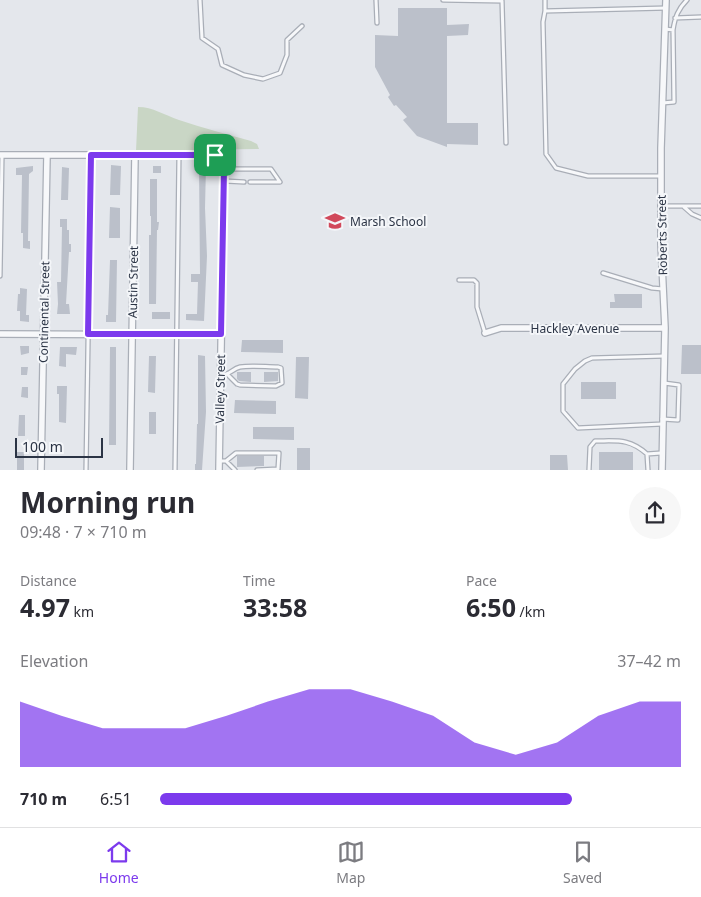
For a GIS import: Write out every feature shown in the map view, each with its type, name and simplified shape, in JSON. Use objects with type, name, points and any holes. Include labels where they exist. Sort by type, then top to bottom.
[{"type":"street","name":"Roberts Street","points":[[662,470],[665,328],[661,176],[666,0]]},
{"type":"street","points":[[1,155],[180,154]]},
{"type":"street","name":"Valley Street","points":[[180,154],[212,155],[222,158],[224,169],[221,334],[223,461],[219,470]]},
{"type":"street","name":"Continental Street","points":[[42,470],[46,155]]},
{"type":"street","name":"Austin Street","points":[[130,470],[135,155]]},
{"type":"street","name":"Hackley Avenue","points":[[485,332],[501,328],[665,328]]},
{"type":"street","points":[[0,334],[221,334]]},
{"type":"lane","points":[[200,0],[202,38],[218,49],[222,65],[244,75],[263,79],[280,73],[287,55],[287,40],[302,26]]},
{"type":"lane","points":[[376,0],[377,23]]},
{"type":"lane","points":[[443,0],[504,0],[506,143]]},
{"type":"lane","points":[[545,0],[543,22],[546,154],[556,168],[588,176],[661,176]]},
{"type":"lane","points":[[662,103],[674,102],[673,30],[679,8],[687,0]]},
{"type":"lane","points":[[545,11],[644,7],[666,8]]},
{"type":"lane","points":[[675,18],[701,17]]},
{"type":"lane","points":[[665,29],[673,30]]},
{"type":"lane","points":[[175,470],[180,154]]},
{"type":"lane","points":[[0,276],[1,155]]},
{"type":"lane","points":[[86,470],[91,155]]},
{"type":"lane","points":[[224,169],[271,169],[280,182],[250,182]]},
{"type":"lane","points":[[224,181],[244,182]]},
{"type":"lane","points":[[661,206],[701,206]]},
{"type":"lane","points":[[684,206],[692,214],[701,218]]},
{"type":"lane","points":[[602,272],[652,288],[663,289]]},
{"type":"lane","points":[[459,280],[474,280],[477,283],[477,307],[485,332]]},
{"type":"lane","points":[[663,383],[679,385],[678,420],[578,428],[563,411],[563,384],[575,369],[592,358],[664,356]]},
{"type":"lane","points":[[221,375],[228,375],[237,368],[278,367],[281,368],[282,383],[280,385],[237,384],[228,375]]},
{"type":"lane","points":[[590,470],[590,448],[594,441],[626,440],[638,445],[647,454],[648,470]]},
{"type":"lane","points":[[235,470],[223,461],[236,453],[278,453],[278,469],[257,470]]},
{"type":"lane","points":[[647,454],[662,453]]},
{"type":"green space","points":[[138,107],[154,110],[188,123],[251,141],[257,144],[259,149],[136,151]]},
{"type":"building","points":[[398,8],[447,8],[447,25],[469,24],[468,35],[447,36],[447,123],[478,123],[478,145],[447,144],[447,147],[417,136],[403,120],[407,117],[396,105],[394,106],[388,97],[390,95],[375,67],[375,35],[398,36]]},
{"type":"building","points":[[111,165],[121,166],[120,195],[110,195]]},
{"type":"building","points":[[33,166],[33,171],[29,174],[28,241],[30,241],[30,249],[23,248],[23,233],[21,233],[22,175],[16,175],[16,168]]},
{"type":"building","points":[[153,166],[161,166],[161,173],[153,173]]},
{"type":"building","points":[[199,166],[206,166],[207,256],[204,321],[186,320],[186,314],[197,314],[198,282],[191,282],[191,274],[200,274]]},
{"type":"building","points":[[62,167],[69,168],[68,200],[61,200]]},
{"type":"building","points":[[150,179],[157,179],[157,222],[159,222],[157,230],[156,304],[149,304]]},
{"type":"building","points":[[110,207],[120,208],[120,238],[109,238]]},
{"type":"building","points":[[60,219],[67,219],[69,244],[71,244],[66,304],[69,304],[70,314],[57,314],[57,282],[61,282],[62,227],[60,227]]},
{"type":"building","points":[[110,260],[117,260],[116,322],[106,322],[106,315],[108,315]]},
{"type":"building","points":[[20,288],[27,289],[26,315],[29,315],[29,322],[20,321],[20,311],[17,311]]},
{"type":"building","points":[[614,294],[642,294],[642,308],[610,308],[610,302],[615,302]]},
{"type":"building","points":[[152,312],[170,312],[170,319],[152,319]]},
{"type":"building","points":[[242,340],[283,340],[283,353],[241,352]]},
{"type":"building","points":[[682,345],[701,345],[701,374],[681,374]]},
{"type":"building","points":[[20,346],[29,346],[29,353],[21,355]]},
{"type":"building","points":[[60,347],[77,347],[76,355],[66,354],[66,367],[59,366]]},
{"type":"building","points":[[110,347],[116,347],[116,445],[109,445]]},
{"type":"building","points":[[198,355],[205,356],[206,412],[202,470],[195,470],[198,424]]},
{"type":"building","points":[[149,356],[156,356],[155,393],[148,392]]},
{"type":"building","points":[[296,357],[309,357],[308,399],[295,398]]},
{"type":"building","points":[[21,367],[28,367],[27,375],[21,375]]},
{"type":"building","points":[[237,372],[251,372],[251,382],[239,381],[237,379]]},
{"type":"building","points":[[264,372],[278,372],[278,381],[264,382]]},
{"type":"building","points":[[581,382],[616,382],[616,399],[581,399]]},
{"type":"building","points":[[57,386],[67,386],[66,423],[59,422],[59,394],[57,394]]},
{"type":"building","points":[[22,387],[28,387],[28,398],[21,397]]},
{"type":"building","points":[[235,400],[276,401],[276,414],[234,413]]},
{"type":"building","points":[[149,412],[156,412],[156,434],[149,434]]},
{"type":"building","points":[[19,415],[25,415],[25,436],[18,436]]},
{"type":"building","points":[[253,427],[294,427],[294,440],[253,439]]},
{"type":"building","points":[[297,448],[310,448],[310,470],[297,470]]},
{"type":"building","points":[[17,452],[24,452],[24,470],[17,470]]},
{"type":"building","points":[[599,452],[633,452],[633,470],[599,470]]},
{"type":"building","points":[[550,455],[567,455],[568,470],[550,470]]},
{"type":"building","points":[[237,456],[264,456],[264,466],[237,467]]},
{"type":"place","name":"Marsh School","points":[[335,221]]},
{"type":"route","points":[[91,155],[215,155],[224,161],[221,334],[88,334],[91,155]]}]
